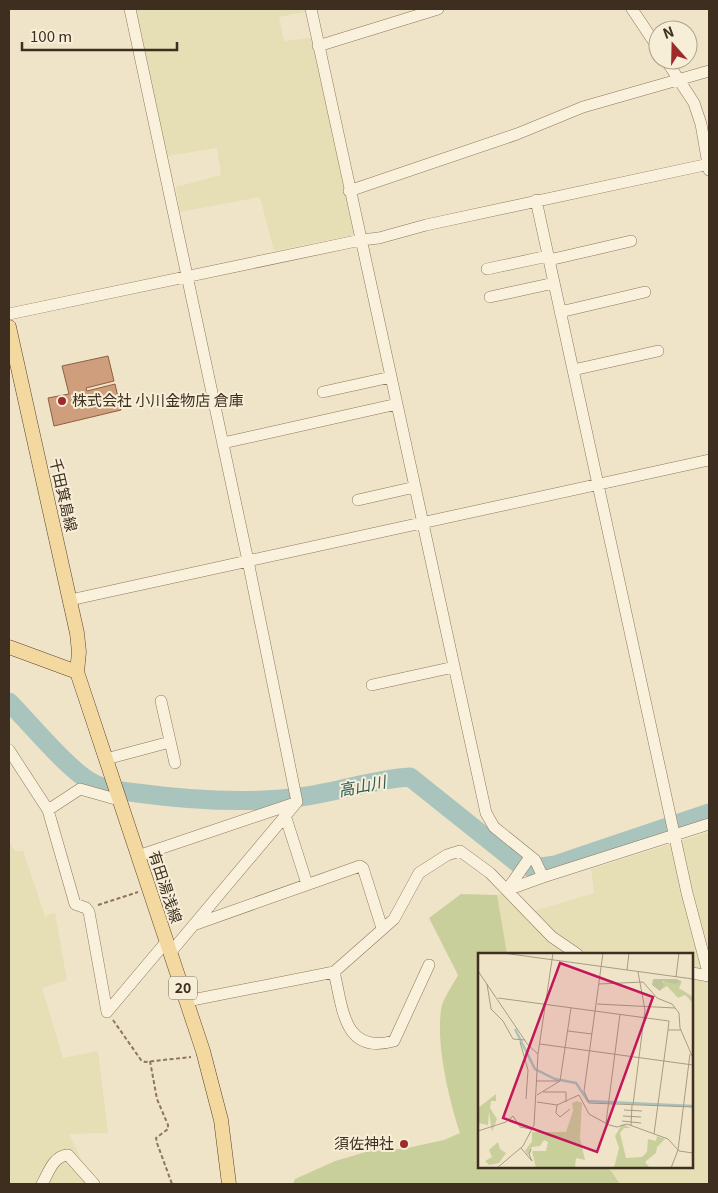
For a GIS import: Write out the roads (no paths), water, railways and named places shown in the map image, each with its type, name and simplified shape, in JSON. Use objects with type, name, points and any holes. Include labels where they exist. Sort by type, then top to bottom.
[{"type":"main road","name":"千田箕島線","points":[[9,327],[79,644],[77,672]]},
{"type":"main road","points":[[9,647],[77,672]]},
{"type":"main road","name":"有田湯浅線","points":[[77,672],[205,1056],[221,1120],[229,1184]]},
{"type":"street","points":[[9,750],[48,810],[75,904],[86,908],[89,912],[108,1012],[168,948],[194,924],[284,812],[297,802],[188,276],[130,9]]},
{"type":"street","points":[[311,9],[349,191],[488,820],[537,863],[543,877]]},
{"type":"street","points":[[318,46],[438,9]]},
{"type":"street","points":[[632,9],[648,33]]},
{"type":"street","points":[[9,314],[361,240],[379,238],[426,225],[536,200],[709,167],[698,112],[691,96],[672,70]]},
{"type":"street","points":[[349,191],[517,134],[583,107],[709,71]]},
{"type":"street","points":[[536,200],[674,836],[709,976],[693,973]]},
{"type":"street","points":[[487,269],[631,241]]},
{"type":"street","points":[[490,297],[554,283]]},
{"type":"street","points":[[560,312],[645,292]]},
{"type":"street","points":[[573,370],[658,351]]},
{"type":"street","points":[[323,392],[391,377]]},
{"type":"street","points":[[223,443],[397,404]]},
{"type":"street","points":[[70,600],[709,460]]},
{"type":"street","points":[[358,500],[415,487]]},
{"type":"street","points":[[372,685],[454,667]]},
{"type":"street","points":[[161,701],[175,763]]},
{"type":"street","points":[[106,759],[170,742]]},
{"type":"street","points":[[48,810],[80,789],[119,799]]},
{"type":"street","points":[[138,856],[284,812]]},
{"type":"street","points":[[284,812],[307,884]]},
{"type":"street","points":[[507,890],[709,824]]},
{"type":"street","points":[[187,1001],[334,972],[394,919],[418,873],[454,851],[465,853],[507,890],[552,937],[576,953]]},
{"type":"street","points":[[507,890],[530,857]]},
{"type":"street","points":[[194,924],[360,866],[363,868],[382,928]]},
{"type":"street","points":[[334,972],[347,1025],[361,1041],[382,1044],[394,1041],[429,965]]},
{"type":"street","points":[[42,1184],[55,1160],[60,1155],[68,1155],[94,1184]]},
{"type":"waterway","name":"高山川","points":[[9,702],[73,769],[93,783],[103,787],[178,798],[265,800],[307,796],[384,780],[410,777],[519,864],[534,868],[555,865],[709,813]]},
{"type":"place","name":"株式会社 小川金物店 倉庫","points":[[62,401]]},
{"type":"place","name":"須佐神社","points":[[404,1144]]}]
